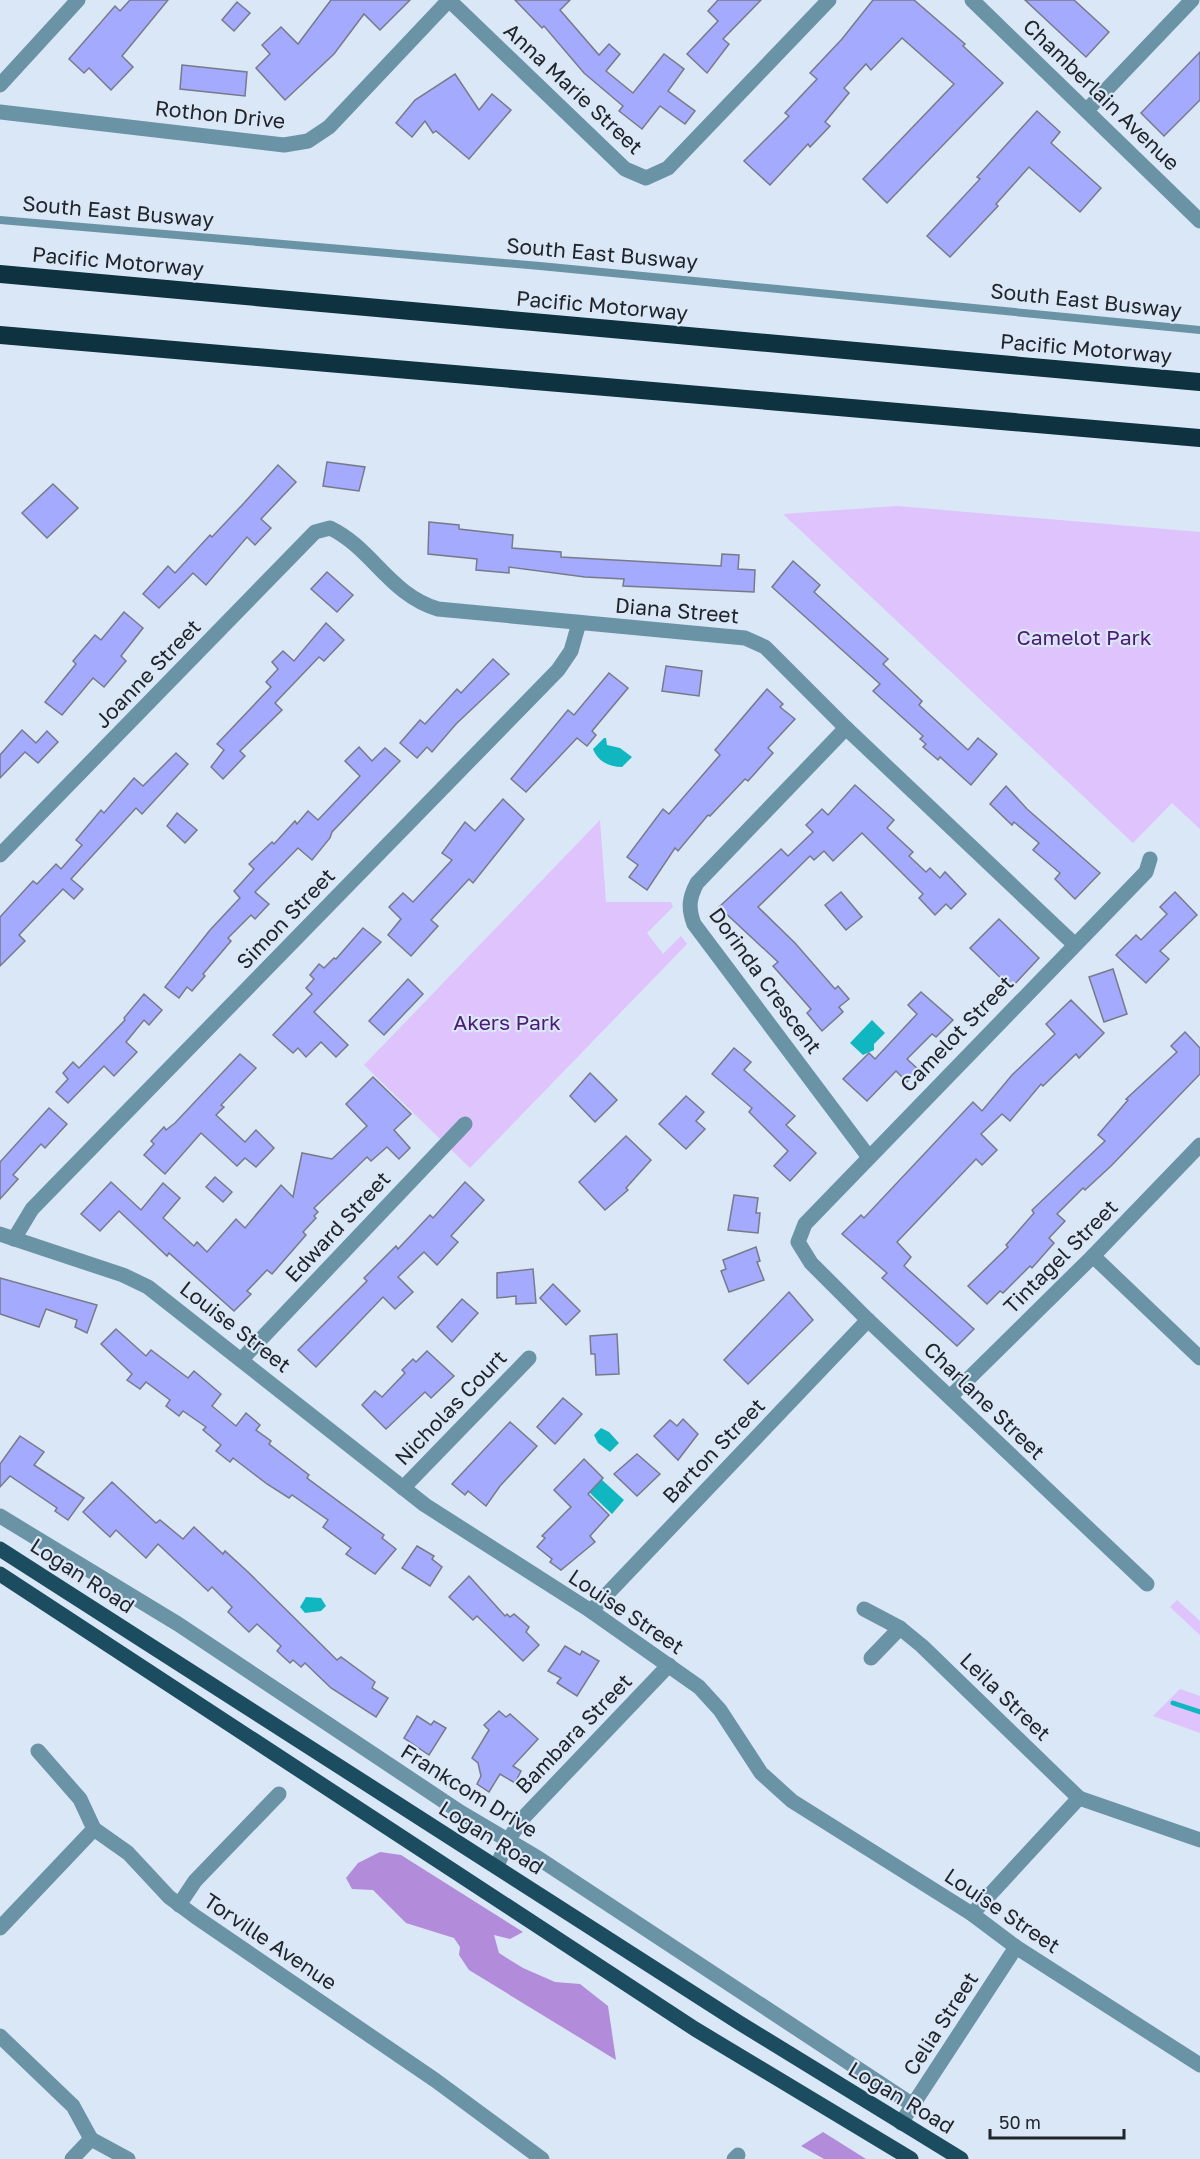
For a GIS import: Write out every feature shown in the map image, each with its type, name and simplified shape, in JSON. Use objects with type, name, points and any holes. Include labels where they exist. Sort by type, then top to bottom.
[{"type":"highway","name":"Pacific Motorway","points":[[0,274],[1200,382]]},
{"type":"highway","points":[[0,335],[1200,438]]},
{"type":"main road","name":"Logan Road","points":[[0,1550],[961,2159]]},
{"type":"main road","name":"Logan Road","points":[[0,1574],[695,2029],[911,2159]]},
{"type":"street","points":[[0,85],[78,0]]},
{"type":"street","name":"Rothon Drive","points":[[0,112],[284,146],[308,141],[329,127],[449,0]]},
{"type":"street","name":"Anna Marie Street","points":[[449,0],[625,169],[646,178],[668,168],[830,0]]},
{"type":"street","name":"Chamberlain Avenue","points":[[972,0],[1200,220]]},
{"type":"street","points":[[1087,110],[1192,0]]},
{"type":"street","name":"Diana Street","points":[[330,528],[343,534],[402,592],[419,604],[438,609],[745,638],[765,647],[846,728],[1074,944]]},
{"type":"street","name":"Joanne Street","points":[[0,855],[315,532],[330,528]]},
{"type":"street","name":"Simon Street","points":[[7,1237],[558,670],[571,651],[579,623]]},
{"type":"street","name":"Dorinda Crescent","points":[[846,728],[697,883],[690,897],[690,913],[694,924],[868,1156]]},
{"type":"street","name":"Camelot Street","points":[[798,1242],[805,1224],[868,1156],[1146,872],[1150,859]]},
{"type":"street","name":"Edward Street","points":[[242,1359],[465,1124]]},
{"type":"street","name":"Tintagel Street","points":[[950,1397],[1093,1256],[1200,1145]]},
{"type":"street","name":"Louise Street","points":[[7,1237],[123,1275],[148,1287],[403,1488],[591,1611],[699,1687],[720,1710],[760,1773],[792,1801],[972,1914],[1016,1947],[1200,2065]]},
{"type":"street","name":"Charlane Street","points":[[798,1242],[811,1263],[868,1320],[1147,1584]]},
{"type":"street","points":[[1093,1256],[1200,1358]]},
{"type":"street","name":"Barton Street","points":[[591,1611],[868,1320]]},
{"type":"street","name":"Nicholas Court","points":[[403,1488],[529,1358]]},
{"type":"street","name":"Frankcom Drive","points":[[0,1516],[178,1624],[433,1795],[508,1840],[913,2105]]},
{"type":"street","name":"Leila Street","points":[[864,1609],[900,1628],[921,1646],[1079,1798]]},
{"type":"street","points":[[871,1659],[900,1628]]},
{"type":"street","name":"Bambara Street","points":[[497,1866],[508,1840],[533,1807],[669,1665]]},
{"type":"street","points":[[0,1928],[94,1829],[80,1799],[38,1751]]},
{"type":"street","points":[[179,1905],[195,1881],[279,1794]]},
{"type":"street","points":[[972,1914],[1079,1798],[1200,1840]]},
{"type":"street","name":"Torville Avenue","points":[[94,1829],[128,1853],[179,1905],[435,2080],[542,2159]]},
{"type":"street","name":"Celia Street","points":[[901,2123],[1016,1947]]},
{"type":"street","points":[[0,2036],[73,2106],[91,2139],[128,2159]]},
{"type":"street","points":[[72,2159],[91,2139]]},
{"type":"lane","name":"South East Busway","points":[[0,220],[540,266],[1200,330]]},
{"type":"green space","name":"Camelot Park","points":[[897,506],[1200,532],[1200,829],[1172,803],[1133,843],[783,514]]},
{"type":"green space","name":"Akers Park","points":[[600,820],[606,902],[671,902],[673,907],[647,933],[663,954],[681,936],[687,944],[470,1168],[364,1065]]},
{"type":"green space","points":[[1177,1600],[1200,1621],[1200,1635],[1170,1607]]},
{"type":"green space","points":[[1180,1689],[1200,1696],[1200,1733],[1153,1716]]},
{"type":"shaded area","points":[[380,1852],[401,1855],[523,1932],[510,1939],[494,1935],[499,1953],[523,1968],[555,1982],[580,1984],[608,2006],[616,2060],[469,1970],[459,1955],[460,1947],[454,1938],[406,1923],[373,1890],[352,1889],[346,1878],[358,1863]]},
{"type":"shaded area","points":[[823,2132],[866,2159],[824,2159],[801,2146]]},
{"type":"water","points":[[606,738],[607,745],[620,748],[632,757],[622,767],[605,763],[595,754],[593,749]]},
{"type":"water","points":[[872,1020],[885,1033],[874,1044],[874,1050],[863,1055],[850,1043]]},
{"type":"water","points":[[601,1428],[609,1432],[619,1443],[610,1452],[598,1443],[594,1435]]},
{"type":"water","points":[[601,1479],[624,1500],[612,1514],[589,1492]]},
{"type":"water","points":[[306,1597],[321,1598],[326,1606],[321,1611],[305,1613],[300,1607]]},
{"type":"building","points":[[130,0],[168,0],[122,56],[133,67],[111,90],[89,68],[84,73],[69,59],[115,6],[120,11]]},
{"type":"building","points":[[331,0],[410,0],[380,30],[364,14],[334,54],[285,100],[256,68],[270,54],[262,45],[281,27],[298,44]]},
{"type":"building","points":[[515,0],[570,0],[560,10],[599,55],[609,44],[620,54],[606,71],[633,93],[664,54],[684,69],[668,91],[695,111],[685,124],[660,106],[642,129],[619,111],[623,106],[584,73],[544,26],[542,28]]},
{"type":"building","points":[[718,0],[761,0],[723,39],[729,44],[707,73],[687,54],[718,21],[708,11]]},
{"type":"building","points":[[873,0],[914,0],[965,44],[963,46],[1003,83],[887,203],[863,179],[954,84],[902,38],[871,70],[866,64],[844,88],[849,93],[825,122],[830,126],[810,147],[808,144],[770,185],[744,161],[789,116],[785,113],[817,79],[810,73],[842,39]]},
{"type":"building","points":[[1025,0],[1074,0],[1109,32],[1086,57]]},
{"type":"building","points":[[237,2],[250,13],[234,31],[222,20]]},
{"type":"building","points":[[1200,52],[1200,100],[1164,136],[1141,113]]},
{"type":"building","points":[[182,65],[247,72],[245,96],[180,89]]},
{"type":"building","points":[[455,74],[479,110],[492,94],[511,110],[469,159],[436,131],[433,133],[425,121],[412,137],[396,123],[415,100]]},
{"type":"building","points":[[1037,111],[1060,132],[1051,143],[1101,188],[1080,212],[1029,167],[996,204],[998,206],[950,257],[927,236],[980,179],[977,177]]},
{"type":"building","points":[[327,462],[365,467],[359,491],[323,486]]},
{"type":"building","points":[[278,465],[296,482],[261,519],[271,528],[255,545],[247,537],[206,585],[193,573],[159,608],[143,594],[168,566],[175,573],[210,535],[212,537]]},
{"type":"building","points":[[53,484],[78,508],[47,538],[22,513]]},
{"type":"building","points":[[429,522],[459,525],[459,529],[513,535],[512,548],[561,552],[561,557],[721,566],[722,554],[739,555],[738,569],[755,570],[754,592],[623,586],[624,579],[585,577],[509,567],[509,573],[476,570],[477,559],[428,554]]},
{"type":"building","points":[[793,561],[820,585],[814,592],[888,659],[883,664],[922,701],[919,705],[968,750],[978,738],[997,754],[971,785],[940,757],[938,760],[923,747],[926,744],[920,739],[923,736],[873,691],[880,684],[772,587]]},
{"type":"building","points":[[327,572],[353,595],[337,612],[311,589]]},
{"type":"building","points":[[124,612],[143,628],[121,656],[126,661],[104,687],[93,678],[62,715],[45,702],[76,664],[73,661],[95,635],[101,640]]},
{"type":"building","points":[[326,623],[344,640],[324,661],[319,657],[275,703],[282,710],[240,751],[245,756],[223,779],[211,767],[224,750],[217,744],[271,687],[266,682],[278,669],[272,662],[283,651],[294,661]]},
{"type":"building","points":[[493,659],[509,674],[456,724],[432,752],[427,747],[417,758],[400,743],[420,720],[425,724],[457,689],[461,693]]},
{"type":"building","points":[[666,666],[702,671],[699,696],[662,691]]},
{"type":"building","points":[[609,673],[628,688],[592,731],[596,735],[587,746],[577,738],[526,792],[511,779],[568,710],[574,715]]},
{"type":"building","points":[[767,689],[783,704],[780,707],[795,719],[768,748],[773,753],[748,781],[745,779],[710,816],[708,815],[678,851],[675,848],[647,890],[629,877],[638,865],[627,857],[663,809],[669,814],[720,755],[715,750]]},
{"type":"building","points":[[22,730],[36,743],[47,731],[58,742],[38,763],[25,752],[0,778],[0,755]]},
{"type":"building","points":[[359,747],[372,761],[385,748],[400,761],[332,832],[330,838],[312,860],[298,848],[255,892],[269,904],[255,919],[251,915],[228,938],[231,941],[203,974],[205,976],[192,991],[187,987],[179,998],[165,987],[210,930],[240,898],[234,891],[254,869],[249,864],[272,842],[274,844],[295,821],[297,824],[308,811],[318,820],[360,776],[345,761]]},
{"type":"building","points":[[176,753],[188,764],[142,814],[136,808],[71,879],[83,889],[74,899],[63,889],[19,935],[25,941],[0,966],[0,917],[33,881],[37,884],[56,864],[61,869],[82,845],[76,840],[101,810],[104,813],[134,778],[143,786]]},
{"type":"building","points":[[855,785],[894,820],[887,828],[913,852],[909,856],[926,872],[930,868],[940,878],[945,872],[966,894],[951,909],[946,904],[935,915],[919,898],[923,894],[862,833],[833,861],[824,851],[814,860],[810,856],[758,907],[795,943],[835,989],[838,986],[849,999],[839,1007],[843,1012],[822,1031],[807,1013],[811,1009],[773,966],[778,962],[719,907],[781,849],[788,856],[813,832],[806,825],[822,809],[828,815]]},
{"type":"building","points":[[1006,786],[1027,809],[1100,873],[1075,899],[1055,879],[1060,873],[1033,850],[1039,843],[1014,822],[1012,825],[990,804]]},
{"type":"building","points":[[503,799],[524,819],[473,883],[469,879],[431,920],[438,926],[411,956],[388,935],[401,919],[389,907],[403,893],[413,902],[452,860],[442,853],[465,822],[475,831]]},
{"type":"building","points":[[177,813],[197,830],[185,843],[167,826]]},
{"type":"building","points":[[841,892],[862,917],[846,930],[825,905]]},
{"type":"building","points":[[1175,892],[1197,915],[1160,951],[1169,959],[1146,983],[1116,955],[1136,935],[1141,940],[1167,914],[1160,907]]},
{"type":"building","points":[[999,919],[1039,958],[1011,988],[970,948]]},
{"type":"building","points":[[363,928],[381,942],[314,1012],[348,1045],[336,1057],[321,1042],[306,1057],[298,1048],[293,1053],[273,1035],[312,994],[306,988],[314,979],[310,975],[319,964],[324,968],[334,958],[336,959]]},
{"type":"building","points":[[1113,969],[1127,1014],[1104,1022],[1089,977]]},
{"type":"building","points":[[408,979],[423,994],[384,1035],[369,1021]]},
{"type":"building","points":[[921,992],[953,1020],[936,1037],[932,1034],[907,1059],[919,1070],[907,1082],[896,1071],[867,1101],[843,1079],[869,1053],[875,1059],[917,1014],[908,1005]]},
{"type":"building","points":[[144,994],[162,1010],[149,1025],[144,1020],[126,1042],[137,1052],[114,1076],[104,1066],[68,1103],[56,1092],[68,1079],[63,1073],[73,1062],[79,1068],[125,1020],[124,1018]]},
{"type":"building","points":[[1071,1000],[1104,1033],[1079,1058],[1076,1054],[1043,1086],[1041,1084],[1010,1121],[1002,1114],[981,1134],[997,1150],[982,1165],[976,1159],[897,1242],[911,1257],[904,1266],[974,1329],[957,1346],[882,1278],[887,1273],[842,1234],[861,1215],[864,1218],[973,1102],[982,1111],[1012,1075],[1055,1034],[1046,1024]]},
{"type":"building","points":[[1185,1032],[1200,1048],[1200,1074],[1111,1166],[1085,1190],[1083,1188],[1057,1214],[1065,1221],[1049,1238],[1054,1243],[1032,1268],[1030,1266],[1003,1293],[1000,1291],[987,1304],[968,1286],[1008,1247],[1006,1245],[1034,1213],[1032,1210],[1105,1141],[1098,1135],[1128,1100],[1126,1099],[1177,1052],[1171,1046]]},
{"type":"building","points":[[734,1048],[751,1062],[744,1070],[795,1116],[786,1125],[816,1153],[790,1181],[774,1166],[788,1151],[749,1112],[752,1108],[712,1074]]},
{"type":"building","points":[[240,1054],[256,1068],[221,1105],[224,1107],[216,1115],[245,1142],[256,1130],[274,1148],[256,1167],[245,1158],[237,1166],[201,1133],[165,1174],[144,1155],[154,1144],[151,1141],[164,1127],[166,1130],[175,1123]]},
{"type":"building","points":[[590,1073],[617,1100],[595,1122],[570,1096]]},
{"type":"building","points":[[373,1077],[411,1114],[394,1130],[410,1148],[399,1159],[387,1147],[371,1161],[367,1157],[314,1208],[318,1212],[314,1216],[316,1218],[303,1232],[306,1235],[272,1274],[267,1270],[247,1291],[251,1294],[234,1311],[169,1253],[167,1256],[119,1211],[100,1231],[81,1214],[111,1182],[141,1210],[163,1183],[180,1198],[163,1218],[194,1246],[197,1242],[207,1252],[236,1219],[245,1228],[281,1185],[293,1197],[302,1153],[332,1159],[367,1126],[346,1104]]},
{"type":"building","points":[[686,1096],[704,1112],[696,1121],[705,1129],[686,1149],[659,1124]]},
{"type":"building","points":[[49,1108],[67,1124],[45,1148],[41,1144],[13,1175],[18,1179],[0,1199],[0,1162]]},
{"type":"building","points":[[626,1136],[651,1160],[626,1188],[628,1190],[605,1210],[579,1182]]},
{"type":"building","points":[[215,1177],[232,1192],[223,1202],[206,1187]]},
{"type":"building","points":[[465,1182],[484,1200],[451,1236],[458,1242],[437,1265],[424,1252],[398,1277],[413,1292],[395,1309],[383,1297],[316,1367],[298,1350],[367,1281],[364,1278],[396,1246],[398,1249],[430,1215],[433,1218]]},
{"type":"building","points":[[734,1195],[758,1198],[756,1213],[760,1213],[758,1233],[728,1230]]},
{"type":"building","points":[[756,1247],[760,1261],[757,1262],[764,1280],[729,1292],[721,1271],[726,1269],[723,1260]]},
{"type":"building","points":[[533,1269],[536,1303],[516,1304],[516,1296],[497,1298],[497,1273]]},
{"type":"building","points":[[0,1278],[97,1305],[87,1333],[75,1327],[77,1320],[46,1309],[39,1327],[0,1314]]},
{"type":"building","points":[[553,1284],[580,1311],[566,1325],[540,1298]]},
{"type":"building","points":[[789,1292],[813,1320],[748,1384],[724,1360]]},
{"type":"building","points":[[462,1299],[478,1313],[452,1342],[437,1327]]},
{"type":"building","points":[[116,1329],[146,1356],[151,1350],[188,1378],[194,1371],[221,1394],[212,1406],[236,1426],[246,1413],[260,1425],[256,1430],[271,1441],[269,1444],[309,1475],[307,1478],[384,1535],[382,1538],[396,1549],[375,1574],[346,1554],[351,1548],[323,1527],[328,1520],[292,1495],[289,1498],[267,1484],[233,1458],[230,1462],[216,1451],[221,1445],[203,1430],[206,1427],[183,1411],[179,1416],[166,1406],[170,1400],[146,1382],[140,1389],[127,1380],[132,1374],[101,1344]]},
{"type":"building","points":[[617,1334],[619,1374],[596,1375],[595,1354],[591,1354],[590,1336]]},
{"type":"building","points":[[427,1351],[454,1376],[431,1398],[425,1392],[386,1429],[362,1405],[375,1391],[382,1397],[405,1373],[402,1370],[413,1359],[416,1362]]},
{"type":"building","points":[[563,1398],[582,1414],[555,1444],[537,1427]]},
{"type":"building","points":[[683,1419],[698,1434],[678,1460],[654,1436],[670,1420],[677,1426]]},
{"type":"building","points":[[510,1422],[537,1446],[500,1486],[486,1506],[468,1491],[465,1495],[452,1484]]},
{"type":"building","points":[[20,1436],[44,1452],[34,1465],[84,1498],[68,1520],[55,1511],[57,1508],[10,1476],[0,1487],[0,1464]]},
{"type":"building","points":[[637,1454],[660,1474],[637,1496],[614,1474]]},
{"type":"building","points":[[584,1459],[603,1478],[588,1494],[609,1515],[590,1536],[595,1542],[561,1570],[550,1562],[552,1559],[537,1547],[545,1538],[542,1536],[571,1507],[554,1490]]},
{"type":"building","points":[[112,1482],[156,1523],[160,1520],[183,1539],[194,1527],[223,1554],[225,1551],[248,1572],[337,1660],[341,1657],[375,1682],[372,1688],[388,1698],[376,1717],[331,1688],[305,1663],[301,1667],[293,1660],[290,1663],[277,1651],[281,1646],[257,1624],[249,1632],[228,1612],[232,1607],[212,1587],[208,1591],[158,1544],[146,1558],[116,1530],[110,1537],[83,1512]]},
{"type":"building","points":[[417,1546],[434,1556],[432,1559],[442,1567],[430,1586],[402,1568]]},
{"type":"building","points":[[469,1576],[505,1616],[507,1614],[510,1617],[514,1614],[529,1627],[526,1632],[539,1645],[523,1661],[477,1616],[473,1620],[449,1597]]},
{"type":"building","points":[[565,1646],[580,1655],[582,1651],[599,1661],[577,1696],[557,1683],[561,1678],[548,1671]]},
{"type":"building","points":[[499,1711],[506,1717],[510,1714],[538,1739],[513,1766],[521,1771],[515,1783],[500,1774],[489,1792],[477,1784],[481,1776],[478,1763],[472,1758],[489,1730],[484,1725]]},
{"type":"building","points":[[417,1716],[431,1725],[434,1721],[446,1728],[429,1755],[404,1738]]},
{"type":"waterway","points":[[1173,1703],[1200,1712]]}]
